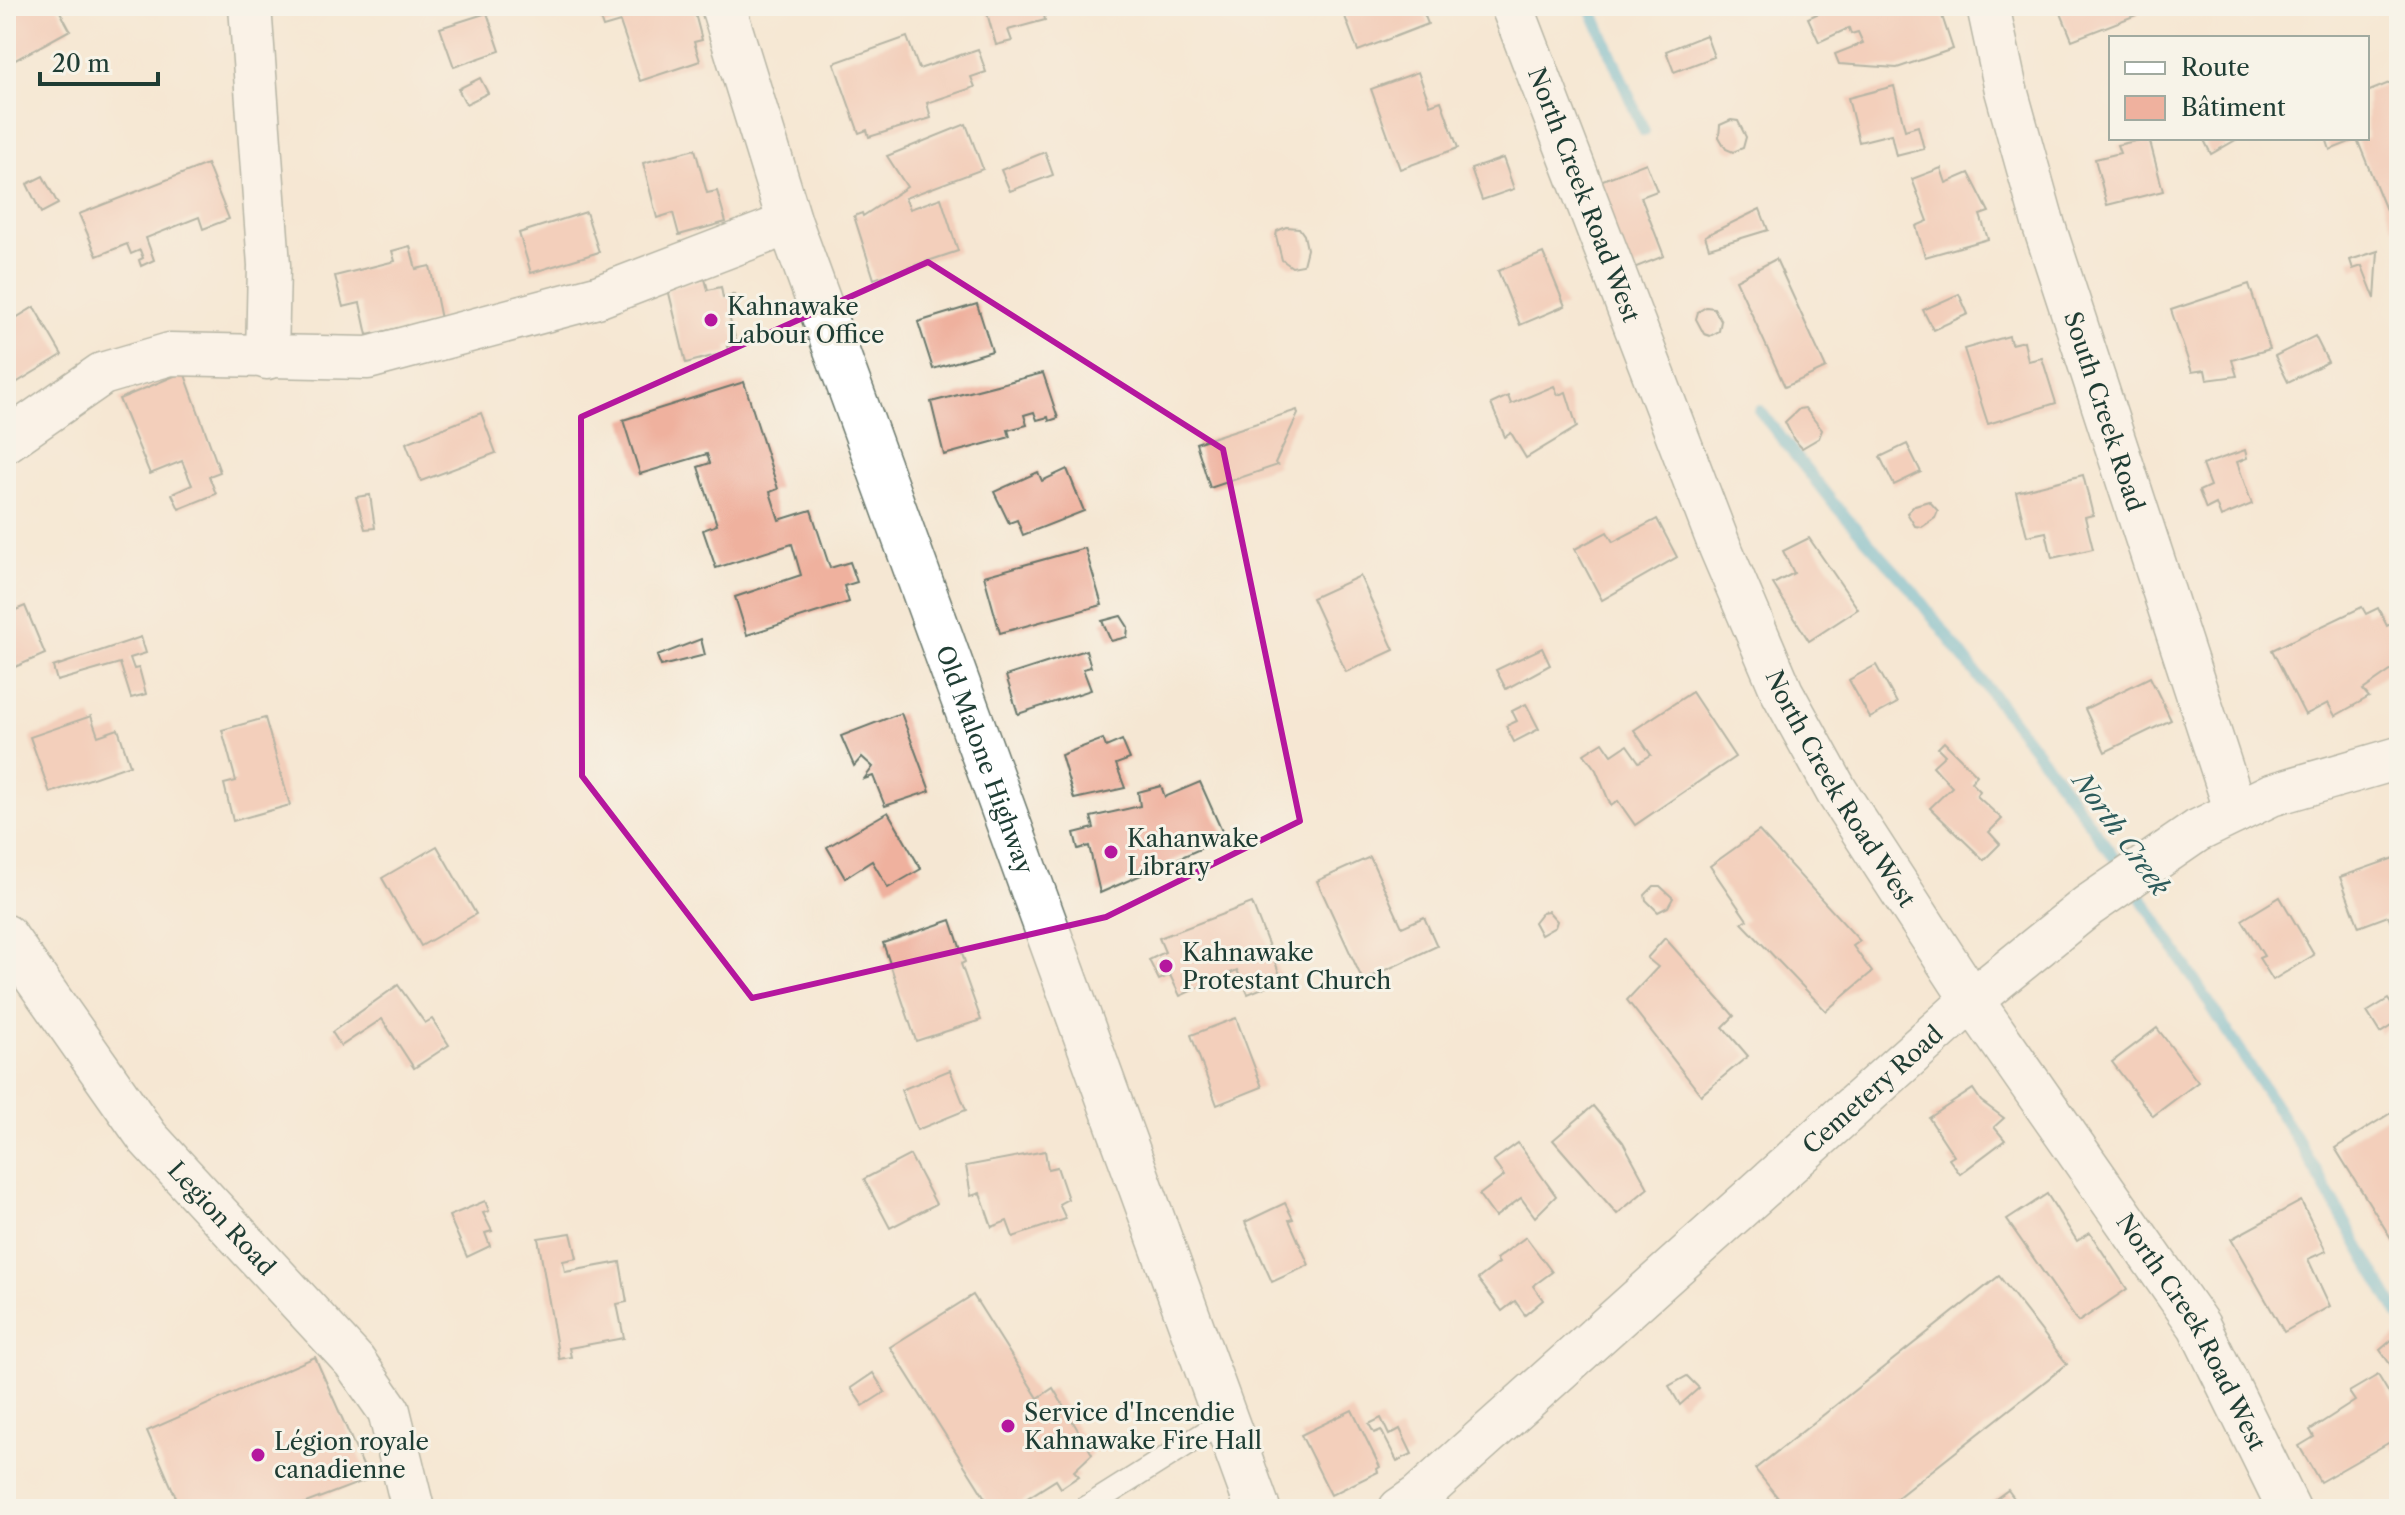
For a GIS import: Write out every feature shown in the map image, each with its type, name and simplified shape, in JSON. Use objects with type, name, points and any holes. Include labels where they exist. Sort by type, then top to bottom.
[{"type":"street","points":[[250,6],[269,265],[267,358]]},
{"type":"street","name":"Old Malone Highway","points":[[723,6],[790,223],[1258,1509]]},
{"type":"street","name":"North Creek Road West","points":[[1512,6],[1720,547],[1782,692],[1837,792],[1972,1000],[2199,1326],[2289,1509]]},
{"type":"street","name":"South Creek Road","points":[[1988,6],[2006,90],[2044,226],[2236,812]]},
{"type":"street","points":[[6,441],[102,374],[170,354],[368,358],[597,297],[790,223]]},
{"type":"street","name":"Cemetery Road","points":[[1400,1509],[1419,1496],[1972,1000],[2088,906],[2197,831],[2271,795],[2399,758]]},
{"type":"street","name":"Legion Road","points":[[6,936],[148,1138],[354,1361],[389,1411],[413,1509]]},
{"type":"lane","points":[[1084,1509],[1227,1419]]},
{"type":"highlighted area","points":[[928,262],[1223,449],[1300,821],[1106,917],[752,998],[582,776],[581,417]]},
{"type":"building","points":[[6,6],[57,6],[70,30],[10,63],[6,56]]},
{"type":"building","points":[[596,6],[693,6],[702,40],[694,42],[700,61],[640,81],[620,22],[603,27]]},
{"type":"building","points":[[985,6],[1042,6],[1045,20],[1008,30],[1012,41],[996,45]]},
{"type":"building","points":[[1341,6],[1421,6],[1428,24],[1358,51]]},
{"type":"building","points":[[1834,6],[1955,6],[1957,11],[1942,16],[1953,49],[1897,68],[1839,64],[1835,54],[1863,43],[1858,32],[1851,34],[1849,28],[1819,42],[1808,18]]},
{"type":"building","points":[[2058,6],[2136,6],[2139,14],[2072,40]]},
{"type":"building","points":[[487,13],[500,51],[454,67],[440,28]]},
{"type":"building","points":[[1706,35],[1714,57],[1674,72],[1666,51]]},
{"type":"building","points":[[907,37],[919,69],[978,49],[986,72],[971,77],[975,87],[927,103],[931,118],[869,137],[867,130],[859,133],[834,63]]},
{"type":"building","points":[[1418,72],[1430,105],[1441,101],[1458,148],[1400,169],[1371,89]]},
{"type":"building","points":[[480,78],[488,93],[466,104],[458,89]]},
{"type":"building","points":[[2394,81],[2399,98],[2399,224],[2393,227],[2357,140],[2369,140],[2369,91]]},
{"type":"building","points":[[1894,86],[1905,130],[1918,126],[1924,149],[1896,156],[1891,134],[1859,142],[1848,98]]},
{"type":"building","points":[[1731,120],[1738,121],[1746,137],[1743,148],[1733,152],[1726,149],[1719,137],[1720,125]]},
{"type":"building","points":[[966,124],[983,169],[905,198],[910,209],[941,198],[958,251],[874,279],[854,216],[862,213],[863,216],[907,187],[887,156]]},
{"type":"building","points":[[2150,140],[2163,191],[2107,205],[2095,159],[2120,153],[2117,145]]},
{"type":"building","points":[[2204,140],[2236,140],[2211,154]]},
{"type":"building","points":[[2327,140],[2355,140],[2330,150]]},
{"type":"building","points":[[695,149],[707,193],[717,191],[726,222],[679,235],[673,213],[657,218],[643,163]]},
{"type":"building","points":[[1045,152],[1053,175],[1010,191],[1001,170]]},
{"type":"building","points":[[1503,158],[1514,189],[1482,200],[1471,169]]},
{"type":"building","points":[[1646,163],[1657,191],[1641,197],[1664,256],[1629,270],[1595,183]]},
{"type":"building","points":[[207,164],[229,219],[203,229],[199,217],[146,238],[154,260],[141,266],[139,260],[143,258],[140,250],[131,254],[127,244],[97,256],[79,214]]},
{"type":"building","points":[[1941,168],[1946,183],[1969,173],[1989,212],[1980,215],[1988,239],[1925,257],[1916,226],[1928,221],[1912,179]]},
{"type":"building","points":[[43,176],[58,204],[41,213],[27,184]]},
{"type":"building","points":[[1760,209],[1768,230],[1709,248],[1705,236]]},
{"type":"building","points":[[586,212],[599,252],[531,273],[519,233]]},
{"type":"building","points":[[1286,227],[1299,228],[1304,235],[1307,249],[1303,265],[1292,267],[1282,260],[1276,236],[1277,231]]},
{"type":"building","points":[[410,246],[416,269],[430,266],[441,319],[367,335],[360,303],[343,307],[335,276],[395,261],[392,251]]},
{"type":"building","points":[[2378,251],[2375,299],[2362,266],[2353,269],[2350,260]]},
{"type":"building","points":[[1543,253],[1565,306],[1520,325],[1498,271]]},
{"type":"building","points":[[1776,259],[1826,368],[1785,387],[1736,280]]},
{"type":"building","points":[[705,279],[708,290],[721,287],[723,298],[735,294],[739,310],[728,313],[737,344],[727,346],[728,352],[686,363],[668,289]]},
{"type":"building","points":[[2249,284],[2270,349],[2232,360],[2237,376],[2207,380],[2205,370],[2192,372],[2171,310]]},
{"type":"building","points":[[1959,294],[1968,314],[1933,330],[1923,310]]},
{"type":"building","points":[[977,304],[992,351],[933,369],[918,322]]},
{"type":"building","points":[[34,307],[62,355],[6,389],[6,324]]},
{"type":"building","points":[[1706,307],[1714,308],[1721,321],[1719,331],[1710,336],[1704,334],[1696,319],[1698,312]]},
{"type":"building","points":[[2009,336],[2011,344],[2024,341],[2028,361],[2042,358],[2056,403],[1988,424],[1964,349]]},
{"type":"building","points":[[2315,336],[2328,362],[2288,382],[2275,356]]},
{"type":"building","points":[[184,372],[220,472],[209,476],[216,494],[179,509],[172,494],[192,485],[182,461],[150,474],[119,399]]},
{"type":"building","points":[[1043,373],[1058,418],[1037,420],[1034,412],[1024,415],[1027,425],[1008,430],[1010,437],[944,455],[931,402]]},
{"type":"building","points":[[744,382],[778,489],[770,492],[779,520],[811,510],[830,568],[850,562],[857,582],[844,586],[849,602],[747,635],[735,597],[801,575],[792,544],[716,568],[703,530],[717,525],[698,467],[710,463],[707,454],[640,474],[623,420]]},
{"type":"building","points":[[1554,386],[1558,395],[1566,392],[1577,427],[1526,458],[1511,433],[1505,437],[1491,404],[1508,396],[1511,404]]},
{"type":"building","points":[[1805,408],[1822,430],[1819,438],[1802,448],[1785,422],[1799,409]]},
{"type":"building","points":[[1297,410],[1298,414],[1275,463],[1278,465],[1210,488],[1196,443]]},
{"type":"building","points":[[481,413],[496,453],[421,481],[406,443]]},
{"type":"building","points":[[1907,444],[1921,472],[1894,485],[1880,457]]},
{"type":"building","points":[[2245,450],[2247,458],[2237,462],[2252,504],[2221,517],[2216,504],[2206,509],[2199,491],[2210,486],[2202,465]]},
{"type":"building","points":[[1067,469],[1084,511],[1023,535],[1017,520],[1009,523],[994,492],[1038,472],[1042,481]]},
{"type":"building","points":[[2083,475],[2093,515],[2085,517],[2093,549],[2052,558],[2046,532],[2027,536],[2016,492]]},
{"type":"building","points":[[370,495],[375,528],[365,529],[356,497]]},
{"type":"building","points":[[1929,501],[1938,511],[1935,518],[1922,527],[1915,526],[1907,513],[1915,505]]},
{"type":"building","points":[[1657,519],[1677,557],[1602,600],[1575,549],[1607,532],[1613,542]]},
{"type":"building","points":[[1809,538],[1858,609],[1809,641],[1773,584],[1794,573],[1783,551]]},
{"type":"building","points":[[1085,548],[1102,605],[1000,633],[984,576]]},
{"type":"building","points":[[1360,576],[1394,650],[1346,672],[1312,598]]},
{"type":"building","points":[[25,606],[45,654],[6,671],[6,614]]},
{"type":"building","points":[[2362,607],[2366,614],[2378,608],[2387,626],[2399,620],[2399,665],[2363,690],[2369,697],[2335,716],[2328,703],[2305,715],[2272,650]]},
{"type":"building","points":[[1121,616],[1128,627],[1127,637],[1111,641],[1102,621]]},
{"type":"building","points":[[141,637],[146,653],[130,658],[134,669],[139,668],[146,694],[131,698],[120,663],[57,681],[53,667]]},
{"type":"building","points":[[701,639],[705,655],[661,666],[657,656]]},
{"type":"building","points":[[1542,648],[1550,665],[1506,689],[1496,670]]},
{"type":"building","points":[[1086,650],[1091,667],[1083,669],[1091,690],[1018,714],[1006,676]]},
{"type":"building","points":[[1876,665],[1897,703],[1870,718],[1849,680]]},
{"type":"building","points":[[2150,677],[2171,720],[2105,752],[2085,709]]},
{"type":"building","points":[[1692,692],[1735,757],[1635,825],[1618,801],[1611,806],[1596,770],[1584,754],[1603,742],[1612,755],[1627,745],[1639,762],[1651,755],[1634,730]]},
{"type":"building","points":[[1526,704],[1539,729],[1514,742],[1506,726],[1517,721],[1512,711]]},
{"type":"building","points":[[901,713],[930,791],[885,806],[873,776],[864,779],[873,767],[862,757],[854,766],[841,736]]},
{"type":"building","points":[[91,716],[98,736],[118,729],[130,765],[50,793],[30,737]]},
{"type":"building","points":[[265,718],[290,805],[233,821],[224,784],[236,781],[222,730]]},
{"type":"building","points":[[1103,739],[1106,747],[1122,740],[1130,759],[1116,764],[1125,788],[1074,799],[1061,755]]},
{"type":"building","points":[[1944,742],[1977,775],[1971,782],[1980,791],[1977,796],[2002,819],[1989,832],[2000,844],[1984,860],[1930,808],[1952,787],[1933,766],[1945,755],[1938,748]]},
{"type":"building","points":[[1200,782],[1225,838],[1100,893],[1089,846],[1078,849],[1074,833],[1094,828],[1091,817],[1140,806],[1138,792],[1161,786],[1165,797]]},
{"type":"building","points":[[888,812],[921,869],[888,888],[872,861],[845,878],[827,847]]},
{"type":"building","points":[[1759,831],[1860,941],[1853,946],[1872,972],[1826,1011],[1742,923],[1747,920],[1710,866]]},
{"type":"building","points":[[437,846],[476,914],[421,946],[382,878]]},
{"type":"building","points":[[1370,857],[1402,927],[1424,917],[1437,946],[1363,981],[1317,881]]},
{"type":"building","points":[[2394,858],[2399,870],[2399,930],[2395,932],[2388,916],[2359,927],[2340,877]]},
{"type":"building","points":[[1654,886],[1660,886],[1673,898],[1668,907],[1658,912],[1645,895]]},
{"type":"building","points":[[2280,897],[2314,955],[2273,980],[2259,958],[2264,956],[2242,920]]},
{"type":"building","points":[[1252,903],[1282,980],[1248,994],[1237,970],[1180,996],[1170,975],[1159,980],[1149,960],[1165,952],[1159,938]]},
{"type":"building","points":[[1548,911],[1557,921],[1555,927],[1541,935],[1534,922],[1542,912]]},
{"type":"building","points":[[951,920],[965,962],[961,964],[981,1020],[916,1041],[883,943]]},
{"type":"building","points":[[1665,938],[1734,1016],[1723,1027],[1748,1056],[1701,1095],[1627,1000],[1658,967],[1647,958]]},
{"type":"building","points":[[398,985],[425,1023],[432,1019],[449,1045],[414,1068],[382,1019],[341,1046],[332,1032]]},
{"type":"building","points":[[2388,999],[2399,1021],[2380,1033],[2367,1012]]},
{"type":"building","points":[[1236,1018],[1262,1087],[1217,1105],[1191,1035]]},
{"type":"building","points":[[2157,1028],[2198,1082],[2153,1116],[2112,1062]]},
{"type":"building","points":[[950,1070],[966,1110],[917,1130],[901,1090]]},
{"type":"building","points":[[1973,1089],[1981,1101],[2004,1118],[1994,1127],[2005,1140],[1960,1174],[1949,1159],[1954,1156],[1929,1118]]},
{"type":"building","points":[[1593,1106],[1623,1142],[1648,1188],[1617,1214],[1553,1140]]},
{"type":"building","points":[[2397,1109],[2399,1112],[2399,1251],[2335,1148]]},
{"type":"building","points":[[1518,1143],[1556,1196],[1535,1217],[1521,1198],[1495,1217],[1479,1195],[1504,1176],[1493,1161]]},
{"type":"building","points":[[1045,1151],[1048,1169],[1057,1167],[1068,1199],[1059,1204],[1066,1219],[1013,1237],[1007,1221],[992,1227],[980,1193],[971,1196],[966,1166]]},
{"type":"building","points":[[910,1155],[936,1204],[890,1228],[864,1179]]},
{"type":"building","points":[[2047,1194],[2077,1241],[2090,1233],[2127,1289],[2078,1322],[2007,1220]]},
{"type":"building","points":[[485,1201],[489,1211],[483,1213],[492,1231],[485,1233],[490,1246],[467,1257],[449,1216]]},
{"type":"building","points":[[2301,1201],[2326,1251],[2308,1259],[2330,1306],[2284,1332],[2231,1239]]},
{"type":"building","points":[[1285,1203],[1293,1219],[1289,1220],[1309,1265],[1272,1282],[1245,1222]]},
{"type":"building","points":[[571,1233],[577,1258],[563,1261],[565,1272],[620,1262],[627,1302],[617,1304],[624,1338],[569,1348],[571,1357],[559,1359],[538,1238]]},
{"type":"building","points":[[1526,1237],[1552,1272],[1533,1286],[1543,1300],[1525,1315],[1515,1301],[1502,1311],[1478,1279],[1499,1263],[1496,1259]]},
{"type":"building","points":[[1999,1276],[2067,1364],[1883,1509],[1787,1509],[1755,1469]]},
{"type":"building","name":"Service d'Incendie Kahnawake Fire Hall","points":[[973,1295],[1038,1398],[1053,1388],[1092,1454],[1074,1471],[1079,1476],[1061,1488],[1056,1480],[1010,1509],[992,1509],[890,1347]]},
{"type":"building","points":[[2399,1336],[2399,1370],[2395,1371],[2380,1350]]},
{"type":"building","name":"Légion royale canadienne","points":[[315,1357],[369,1479],[290,1509],[181,1509],[147,1431]]},
{"type":"building","points":[[873,1373],[885,1392],[863,1406],[851,1388]]},
{"type":"building","points":[[2378,1375],[2399,1410],[2399,1456],[2390,1442],[2320,1482],[2299,1446],[2314,1437],[2310,1430],[2355,1401],[2349,1392]]},
{"type":"building","points":[[1687,1376],[1699,1388],[1680,1405],[1669,1386]]},
{"type":"building","points":[[1352,1410],[1380,1467],[1378,1472],[1331,1495],[1301,1435]]},
{"type":"building","points":[[1381,1418],[1389,1435],[1400,1429],[1412,1454],[1397,1461],[1381,1430],[1374,1433],[1369,1424]]},
{"type":"building","points":[[2008,1490],[2022,1509],[1982,1509]]},
{"type":"waterway","name":"North Creek","points":[[1590,6],[1644,131]]},
{"type":"waterway","name":"North Creek","points":[[1760,411],[1833,503],[1911,589],[2059,781],[2129,878],[2306,1154],[2399,1316]]},
{"type":"place","name":"Kahnawake Labour Office","points":[[711,320]]},
{"type":"place","name":"Kahanwake Library","points":[[1111,852]]},
{"type":"place","name":"Kahnawake Protestant Church","points":[[1166,966]]},
{"type":"place","name":"Service d'Incendie Kahnawake Fire Hall","points":[[1008,1426]]},
{"type":"place","name":"Légion royale canadienne","points":[[258,1455]]}]
